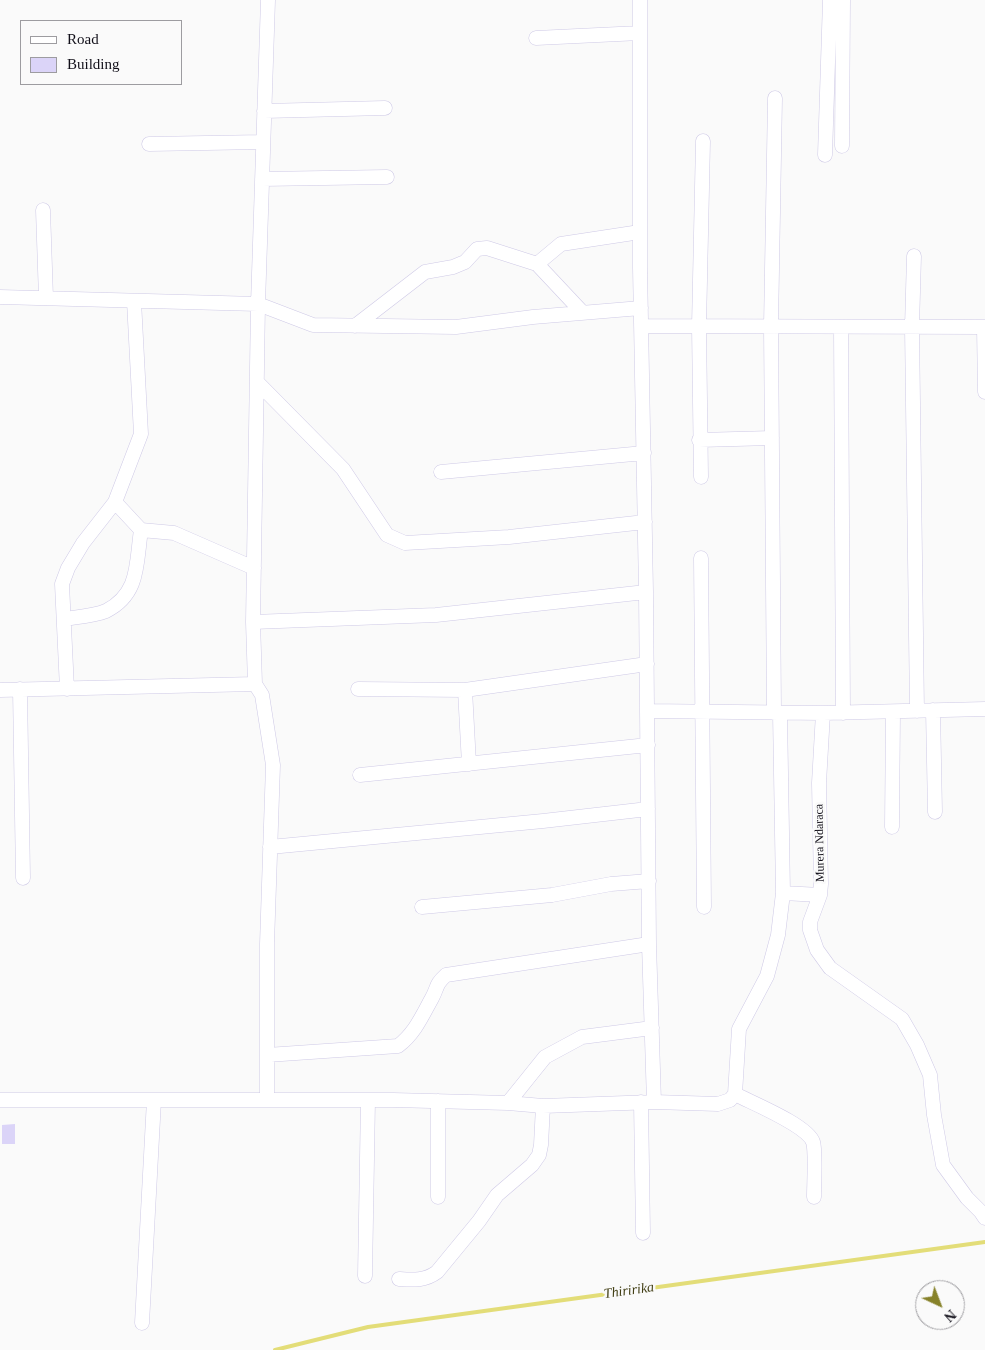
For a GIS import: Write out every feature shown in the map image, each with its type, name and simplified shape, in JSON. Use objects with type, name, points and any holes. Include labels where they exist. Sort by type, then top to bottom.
[{"type":"street","points":[[266,1100],[267,944],[273,765],[262,695],[255,684],[253,622],[258,304],[268,0]]},
{"type":"street","points":[[640,0],[641,326],[647,664],[649,944],[652,1028],[643,1232]]},
{"type":"street","points":[[825,155],[830,0]]},
{"type":"street","points":[[842,146],[843,0]]},
{"type":"street","points":[[536,38],[640,33]]},
{"type":"street","points":[[0,1100],[368,1100],[508,1103],[543,1106],[648,1102],[718,1104],[730,1100],[735,1094],[739,1029],[767,976],[778,935],[783,894],[777,713],[772,438],[771,326],[774,98]]},
{"type":"street","points":[[264,111],[385,108]]},
{"type":"street","points":[[701,477],[699,326],[703,141]]},
{"type":"street","points":[[150,144],[263,142]]},
{"type":"street","points":[[262,179],[387,177]]},
{"type":"street","points":[[43,210],[46,298]]},
{"type":"street","points":[[537,264],[561,244],[640,232]]},
{"type":"street","points":[[355,326],[425,272],[453,268],[465,262],[478,249],[487,248],[537,264],[583,313]]},
{"type":"street","points":[[914,256],[912,327],[917,711]]},
{"type":"street","points":[[0,297],[258,304],[313,325],[355,326],[456,327],[533,317],[641,308]]},
{"type":"street","points":[[67,689],[62,584],[68,568],[84,543],[115,502],[140,434],[134,301]]},
{"type":"street","points":[[641,326],[984,327],[985,392]]},
{"type":"street","points":[[841,327],[843,713]]},
{"type":"street","points":[[257,382],[343,469],[387,535],[405,543],[509,537],[645,522]]},
{"type":"street","points":[[700,440],[772,438]]},
{"type":"street","points":[[441,472],[644,453]]},
{"type":"street","points":[[115,502],[141,530],[174,533],[254,568]]},
{"type":"street","points":[[64,619],[105,611],[124,599],[134,583],[141,530]]},
{"type":"street","points":[[701,558],[704,907]]},
{"type":"street","points":[[253,622],[436,615],[646,592]]},
{"type":"street","points":[[358,689],[465,690],[647,664]]},
{"type":"street","points":[[0,690],[255,684]]},
{"type":"street","points":[[20,690],[23,878]]},
{"type":"street","points":[[465,690],[468,764]]},
{"type":"street","points":[[647,712],[823,714],[985,709]]},
{"type":"street","points":[[933,710],[935,812]]},
{"type":"street","points":[[892,827],[893,712]]},
{"type":"street","name":"Murera Ndaraca","points":[[823,714],[819,783],[821,884],[820,895],[810,922],[810,930],[817,950],[830,968],[902,1019],[917,1045],[930,1075],[934,1115],[943,1165],[967,1198],[985,1218]]},
{"type":"street","points":[[360,775],[648,745]]},
{"type":"street","points":[[270,847],[648,809]]},
{"type":"street","points":[[422,907],[552,895],[611,884],[649,881]]},
{"type":"street","points":[[783,894],[820,895]]},
{"type":"street","points":[[266,1055],[398,1046],[410,1037],[437,984],[446,975],[649,944]]},
{"type":"street","points":[[508,1103],[545,1057],[582,1037],[652,1028]]},
{"type":"street","points":[[735,1094],[795,1124],[809,1134],[814,1143],[814,1196]]},
{"type":"street","points":[[142,1323],[154,1100]]},
{"type":"street","points":[[365,1276],[368,1100]]},
{"type":"street","points":[[438,1102],[438,1197]]},
{"type":"street","points":[[399,1279],[429,1278],[437,1272],[479,1222],[497,1195],[532,1166],[539,1155],[541,1145],[543,1106]]},
{"type":"building","points":[[15,1124],[15,1144],[2,1144],[2,1125]]},
{"type":"waterway","name":"Thiririka","points":[[275,1350],[368,1327],[985,1242]]}]
